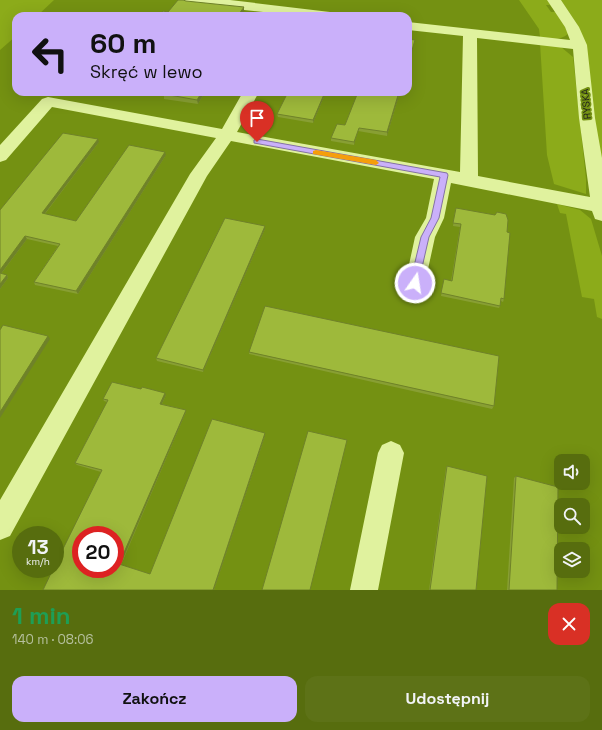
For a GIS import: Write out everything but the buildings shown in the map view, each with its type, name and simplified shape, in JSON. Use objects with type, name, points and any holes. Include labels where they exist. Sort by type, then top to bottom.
[{"type":"street","points":[[187,0],[265,3],[290,12]]},
{"type":"street","name":"RYSKA","points":[[554,0],[572,27],[580,45],[584,70],[587,118],[601,210]]},
{"type":"street","points":[[412,27],[580,45]]},
{"type":"street","points":[[469,180],[470,34]]},
{"type":"street","points":[[0,526],[199,174],[226,136],[249,96]]},
{"type":"street","points":[[0,156],[48,102],[444,175],[601,210]]},
{"type":"street","points":[[415,283],[425,237],[435,218],[444,175]]},
{"type":"street","points":[[364,590],[391,453]]},
{"type":"green space","points":[[0,0],[54,0],[41,12],[12,12],[12,40],[0,50]]},
{"type":"green space","points":[[519,0],[550,0],[556,8],[546,5],[551,12],[559,12],[568,34],[558,39],[540,37],[539,29]]},
{"type":"green space","points":[[561,0],[602,0],[602,172],[581,33],[577,24]]},
{"type":"green space","points":[[540,43],[561,47],[573,57],[586,179],[586,194],[554,184],[547,155]]},
{"type":"green space","points":[[557,204],[580,210],[591,219],[602,256],[602,319],[597,317],[594,299],[582,297],[566,214],[560,213]]},
{"type":"slow traffic","points":[[316,152],[376,163]]},
{"type":"route","points":[[257,142],[444,175],[435,218],[425,237],[415,283]]}]
